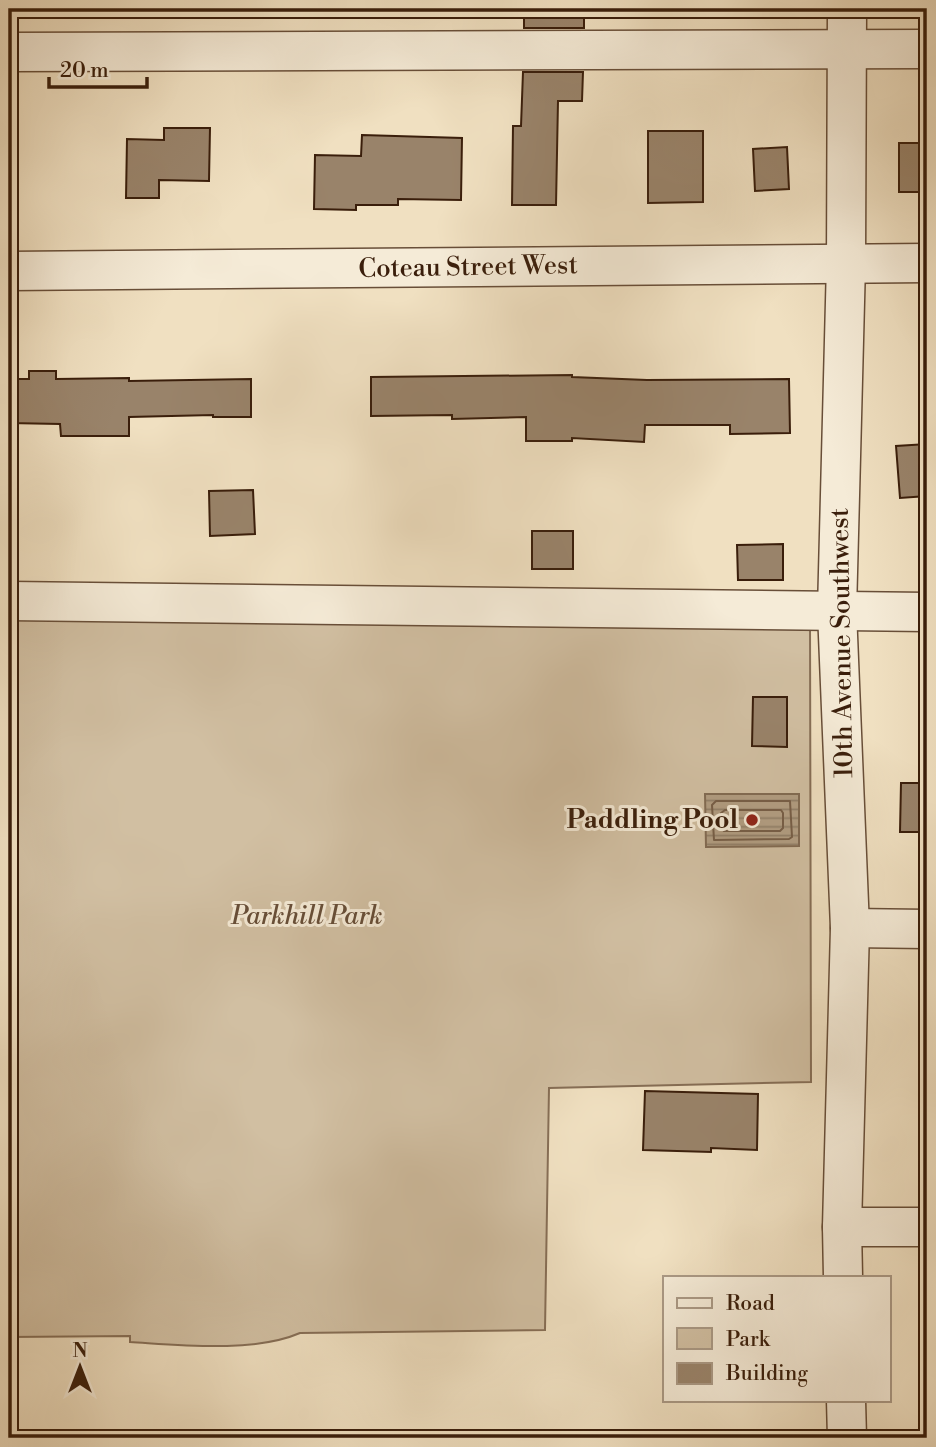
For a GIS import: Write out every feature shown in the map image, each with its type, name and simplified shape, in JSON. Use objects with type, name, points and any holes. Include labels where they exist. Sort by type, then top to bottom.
[{"type":"street","name":"10th Avenue Southwest","points":[[843,1276],[850,928],[837,611],[846,263],[846,9]]},
{"type":"street","points":[[9,51],[927,49]]},
{"type":"street","name":"Coteau Street West","points":[[9,271],[927,263]]},
{"type":"street","points":[[9,601],[927,612]]},
{"type":"street","points":[[850,928],[927,929]]},
{"type":"street","points":[[842,1227],[927,1227]]},
{"type":"street","points":[[846,1402],[846,1438]]},
{"type":"green space","name":"Parkhill Park","points":[[9,618],[810,620],[811,1082],[549,1088],[545,1330],[300,1333],[261,1343],[216,1346],[130,1342],[130,1336],[9,1337]]},
{"type":"water","name":"Paddling Pool","points":[[705,794],[799,794],[799,846],[706,847]]},
{"type":"building","points":[[524,9],[584,9],[584,28],[524,28]]},
{"type":"building","points":[[523,72],[583,72],[582,101],[558,101],[556,205],[512,205],[513,126],[521,126]]},
{"type":"building","points":[[164,128],[210,128],[209,181],[159,180],[159,198],[126,198],[127,139],[164,140]]},
{"type":"building","points":[[648,131],[703,131],[703,202],[648,203]]},
{"type":"building","points":[[362,135],[462,138],[461,200],[398,199],[398,205],[356,205],[356,210],[314,209],[315,155],[361,156]]},
{"type":"building","points":[[899,143],[927,143],[927,192],[899,192]]},
{"type":"building","points":[[787,147],[789,189],[755,191],[753,149]]},
{"type":"building","points":[[29,371],[56,371],[56,379],[251,379],[251,417],[129,417],[129,436],[61,436],[60,424],[9,423],[9,379],[29,379]]},
{"type":"building","points":[[572,375],[647,380],[789,379],[790,433],[730,434],[730,425],[645,425],[644,442],[572,438],[572,441],[526,441],[526,417],[452,419],[452,415],[371,416],[371,377]]},
{"type":"building","points":[[927,444],[927,496],[900,498],[896,446]]},
{"type":"building","points":[[253,490],[255,534],[210,536],[209,491]]},
{"type":"building","points":[[532,531],[573,531],[573,569],[532,569]]},
{"type":"building","points":[[783,544],[783,580],[738,580],[737,545]]},
{"type":"building","points":[[753,697],[787,697],[787,747],[752,746]]},
{"type":"building","points":[[901,783],[927,783],[927,832],[900,832]]},
{"type":"building","points":[[645,1091],[758,1094],[757,1150],[643,1150]]},
{"type":"place","name":"Paddling Pool","points":[[752,820]]}]
